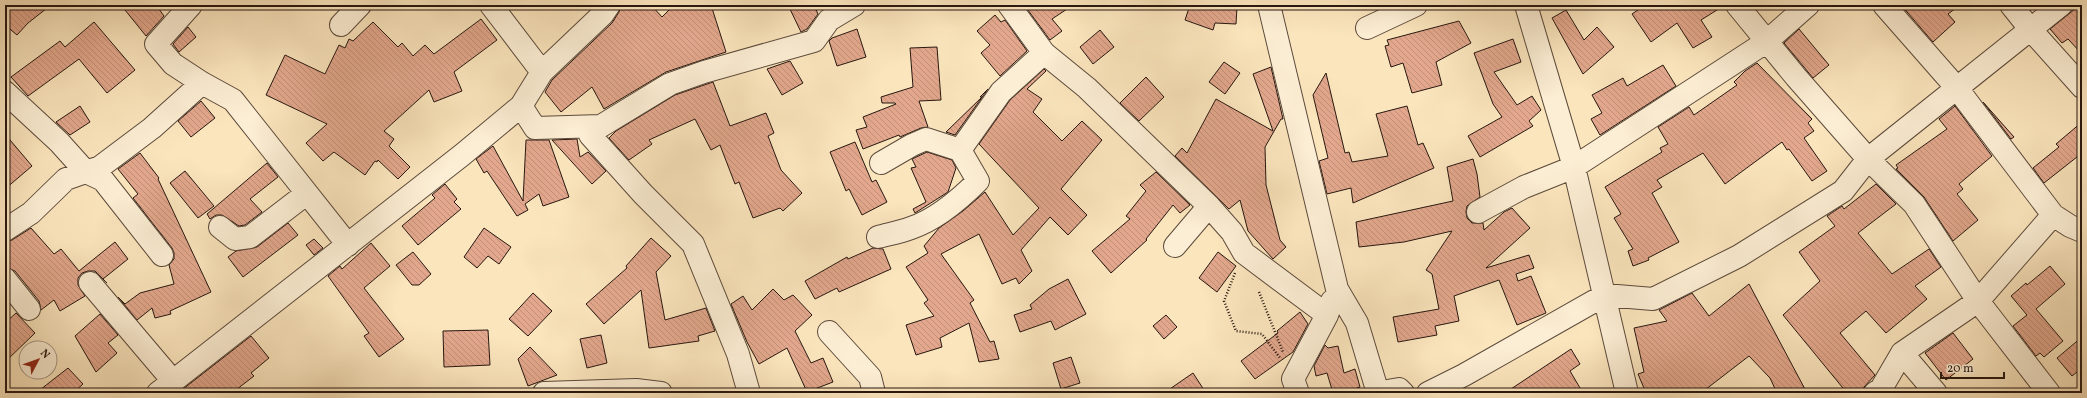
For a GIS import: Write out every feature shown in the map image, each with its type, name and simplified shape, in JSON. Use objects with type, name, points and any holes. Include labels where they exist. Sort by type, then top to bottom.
[{"type":"street","points":[[191,5],[156,44],[173,64],[202,83],[233,100],[306,194],[348,245]]},
{"type":"street","points":[[341,24],[360,5]]},
{"type":"street","points":[[490,5],[542,72]]},
{"type":"street","points":[[90,283],[166,387],[348,245],[522,106],[542,72],[602,14],[609,5]]},
{"type":"street","points":[[749,393],[738,354],[693,244],[643,194],[590,135],[601,126],[670,84],[704,72],[814,41],[829,20],[854,5]]},
{"type":"street","points":[[1009,5],[1044,53],[1087,88],[1209,206],[1232,232],[1244,253],[1327,315]]},
{"type":"street","points":[[1269,5],[1336,288],[1357,323],[1377,393],[1399,389],[1403,393]]},
{"type":"street","points":[[1367,28],[1416,5]]},
{"type":"street","points":[[1526,5],[1574,167],[1627,393]]},
{"type":"street","points":[[1737,5],[1766,42],[1868,159],[1914,204],[1978,301],[2049,393]]},
{"type":"street","points":[[1478,212],[1524,187],[1574,167],[1766,42],[1808,5]]},
{"type":"street","points":[[1875,393],[1881,389],[1902,353],[1978,301],[2072,223],[1884,5]]},
{"type":"street","points":[[2011,5],[2031,30],[2082,87]]},
{"type":"street","points":[[1428,393],[1464,375],[1605,295],[1653,299],[1739,256],[1843,191],[1868,159],[1956,87],[2031,30],[2061,5]]},
{"type":"street","points":[[960,150],[1001,92],[1044,53]]},
{"type":"street","points":[[5,230],[31,212],[66,179],[100,167],[152,128],[202,83]]},
{"type":"street","points":[[5,92],[59,142],[86,172],[103,180],[162,255]]},
{"type":"street","points":[[522,106],[535,128],[601,126]]},
{"type":"street","points":[[878,237],[918,225],[961,197],[978,182],[960,150],[926,139],[906,148],[881,163]]},
{"type":"street","points":[[220,226],[235,239],[250,237],[306,194]]},
{"type":"street","points":[[1175,246],[1209,206]]},
{"type":"street","points":[[5,279],[29,308]]},
{"type":"street","points":[[1296,386],[1327,315],[1336,288]]},
{"type":"street","points":[[829,332],[870,377],[874,393]]},
{"type":"street","points":[[1902,353],[1936,393]]},
{"type":"street","points":[[544,393],[636,390],[661,393]]},
{"type":"path","points":[[1244,253],[1224,301],[1236,331],[1262,334],[1282,359]]},
{"type":"path","points":[[1258,290],[1296,386]]},
{"type":"building","points":[[13,5],[51,5],[28,23],[17,35],[5,25],[5,15]]},
{"type":"building","points":[[121,5],[156,5],[164,16],[146,36]]},
{"type":"building","points":[[621,5],[651,5],[662,17],[670,9],[687,5],[711,5],[726,52],[666,72],[604,109],[592,87],[561,112],[545,92],[552,80],[612,23],[619,12]]},
{"type":"building","points":[[788,5],[814,5],[818,14],[807,29],[801,32]]},
{"type":"building","points":[[1073,5],[1052,19],[1062,31],[1050,40],[1025,6]]},
{"type":"building","points":[[1190,5],[1237,7],[1236,24],[1215,23],[1213,30],[1185,20]]},
{"type":"building","points":[[1645,5],[1725,5],[1701,20],[1712,37],[1693,48],[1677,23],[1651,42],[1632,14]]},
{"type":"building","points":[[1901,5],[1960,5],[1948,14],[1955,22],[1933,42]]},
{"type":"building","points":[[2082,5],[2082,54],[2068,39],[2062,43],[2050,29]]},
{"type":"building","points":[[1566,10],[1584,40],[1597,27],[1614,47],[1583,74],[1552,18]]},
{"type":"building","points":[[995,15],[1001,22],[1005,20],[1027,51],[1000,76],[981,53],[990,45],[977,31]]},
{"type":"building","points":[[481,19],[497,40],[454,72],[462,91],[434,102],[429,90],[384,131],[394,139],[389,146],[410,167],[398,179],[378,160],[377,162],[375,161],[365,175],[334,152],[323,161],[306,143],[327,124],[266,95],[285,55],[325,74],[339,45],[345,48],[349,39],[353,41],[373,22],[398,47],[402,43],[413,56],[425,45],[434,54]]},
{"type":"building","points":[[1459,21],[1471,43],[1436,62],[1442,85],[1412,93],[1403,63],[1391,67],[1385,46],[1389,45],[1387,40]]},
{"type":"building","points":[[94,22],[135,70],[107,93],[79,59],[28,96],[11,77],[60,41],[65,47]]},
{"type":"building","points":[[188,27],[196,37],[179,52],[173,44]]},
{"type":"building","points":[[857,29],[866,57],[837,66],[829,41],[832,38]]},
{"type":"building","points":[[1799,29],[1829,65],[1813,78],[1784,43]]},
{"type":"building","points":[[1100,30],[1114,47],[1093,64],[1080,47]]},
{"type":"building","points":[[1513,39],[1521,62],[1494,72],[1517,105],[1532,96],[1541,110],[1529,121],[1533,126],[1480,157],[1468,136],[1502,117],[1493,104],[1474,53]]},
{"type":"building","points":[[937,47],[941,100],[919,101],[928,127],[921,128],[900,137],[899,135],[863,149],[856,130],[867,127],[863,117],[896,104],[882,103],[881,97],[913,87],[910,48]]},
{"type":"building","points":[[790,61],[803,83],[782,95],[767,69]]},
{"type":"building","points":[[1224,62],[1240,73],[1225,94],[1209,82]]},
{"type":"building","points":[[1757,63],[1812,119],[1808,123],[1814,131],[1804,138],[1827,171],[1812,181],[1789,149],[1787,150],[1782,142],[1725,184],[1703,153],[1657,180],[1662,187],[1652,193],[1679,242],[1648,258],[1649,260],[1633,266],[1628,251],[1633,249],[1614,218],[1621,214],[1605,187],[1662,152],[1660,148],[1668,144],[1658,127],[1689,107],[1694,115],[1737,85],[1734,82],[1745,71]]},
{"type":"building","points":[[1663,65],[1676,86],[1600,135],[1591,119],[1602,113],[1592,95],[1623,78],[1627,86]]},
{"type":"building","points":[[1271,67],[1283,119],[1281,119],[1265,147],[1266,185],[1280,240],[1286,247],[1273,259],[1248,231],[1240,200],[1229,209],[1175,156],[1182,148],[1187,153],[1216,99],[1273,131],[1253,74]]},
{"type":"building","points":[[1044,69],[1046,71],[1027,89],[1042,99],[1033,112],[1062,141],[1082,121],[1102,140],[1061,189],[1087,215],[1068,235],[1050,217],[1021,250],[1032,271],[1019,284],[1016,278],[1002,284],[979,234],[941,254],[974,300],[970,303],[990,342],[994,341],[999,359],[979,362],[969,323],[940,338],[942,347],[916,355],[906,325],[934,316],[924,303],[928,300],[906,267],[928,253],[924,246],[939,228],[963,211],[985,192],[1013,235],[1039,208],[979,144],[1010,100]]},
{"type":"building","points":[[1326,73],[1345,153],[1349,152],[1352,162],[1388,156],[1376,114],[1407,106],[1418,145],[1423,143],[1434,168],[1353,203],[1351,188],[1327,194],[1319,161],[1328,158],[1313,95]]},
{"type":"building","points":[[1146,77],[1164,97],[1139,121],[1120,103]]},
{"type":"building","points":[[713,82],[730,126],[766,113],[774,133],[768,136],[781,170],[802,193],[783,211],[780,208],[753,218],[739,182],[735,184],[720,145],[711,150],[695,119],[649,140],[652,144],[629,160],[609,138],[616,131],[675,95]]},
{"type":"building","points":[[988,89],[955,135],[946,132],[982,97],[980,97]]},
{"type":"building","points":[[201,101],[215,118],[191,137],[178,121]]},
{"type":"building","points":[[1983,102],[2014,137],[2011,139]]},
{"type":"building","points":[[80,106],[90,122],[70,135],[56,122]]},
{"type":"building","points":[[1955,106],[1992,156],[1959,184],[1963,189],[1957,194],[1978,220],[1953,241],[1924,197],[1896,169],[1898,168],[1896,165],[1947,129],[1939,119]]},
{"type":"building","points":[[2082,122],[2082,153],[2044,183],[2033,168],[2059,147],[2056,144]]},
{"type":"building","points":[[5,134],[32,166],[5,189]]},
{"type":"building","points":[[577,139],[580,157],[588,152],[606,171],[592,184],[552,140]]},
{"type":"building","points":[[526,140],[549,140],[569,197],[543,206],[539,194],[525,204],[528,210],[517,216],[487,171],[484,173],[476,159],[493,146],[523,201]]},
{"type":"building","points":[[855,142],[872,182],[876,180],[887,202],[862,215],[849,189],[846,191],[830,152]]},
{"type":"building","points":[[927,152],[952,160],[956,168],[948,192],[915,213],[913,209],[926,202],[911,168],[916,167],[912,159]]},
{"type":"building","points":[[140,153],[159,178],[158,179],[211,292],[170,311],[171,314],[155,318],[152,308],[137,320],[118,297],[125,304],[140,293],[174,284],[169,265],[174,259],[172,248],[133,198],[138,194],[118,169]]},
{"type":"building","points":[[1473,159],[1477,174],[1480,197],[1467,206],[1467,218],[1472,223],[1483,223],[1484,230],[1504,212],[1512,208],[1530,228],[1486,268],[1529,255],[1534,268],[1516,274],[1518,281],[1531,276],[1546,313],[1517,325],[1499,280],[1454,296],[1459,321],[1435,326],[1437,335],[1398,342],[1393,317],[1439,309],[1432,274],[1426,270],[1452,231],[1404,242],[1359,247],[1356,222],[1453,201],[1447,167]]},
{"type":"building","points":[[267,163],[278,177],[250,199],[262,212],[245,225],[239,226],[222,215],[216,215],[210,219],[207,214]]},
{"type":"building","points":[[185,171],[214,206],[198,218],[170,183]]},
{"type":"building","points":[[1156,172],[1190,205],[1180,213],[1173,205],[1146,239],[1147,240],[1111,273],[1092,251],[1130,219],[1126,216],[1146,191],[1140,185]]},
{"type":"building","points":[[445,184],[457,199],[454,202],[461,209],[418,245],[402,226],[435,198],[432,195]]},
{"type":"building","points":[[1876,184],[1896,204],[1858,233],[1892,274],[1929,249],[1941,267],[1915,286],[1927,299],[1886,333],[1866,311],[1840,333],[1875,375],[1864,387],[1863,393],[1847,393],[1783,315],[1820,281],[1799,252],[1835,226],[1827,216],[1842,206],[1844,209]]},
{"type":"building","points":[[288,223],[298,235],[243,277],[228,257],[236,251],[257,247]]},
{"type":"building","points":[[31,228],[54,254],[61,249],[79,271],[115,242],[128,259],[103,279],[95,271],[82,273],[78,278],[78,285],[85,296],[60,311],[54,300],[41,310],[39,301],[15,271],[5,267],[5,242],[12,240]]},
{"type":"building","points":[[484,228],[511,247],[499,264],[488,256],[477,268],[464,257]]},
{"type":"building","points":[[651,238],[671,256],[656,272],[665,320],[706,308],[715,331],[698,336],[699,341],[649,348],[641,290],[604,324],[586,304],[627,268],[626,266]]},
{"type":"building","points":[[314,239],[323,248],[314,255],[306,245]]},
{"type":"building","points":[[371,243],[390,266],[364,288],[404,339],[379,357],[364,336],[369,333],[328,276],[340,266],[342,269]]},
{"type":"building","points":[[873,248],[883,249],[891,269],[839,292],[837,288],[815,299],[805,281],[847,257],[848,259]]},
{"type":"building","points":[[413,252],[431,274],[419,285],[412,285],[396,265]]},
{"type":"building","points":[[1218,252],[1236,266],[1217,292],[1199,278]]},
{"type":"building","points":[[2050,266],[2065,284],[2036,309],[2063,341],[2044,357],[2040,353],[2036,356],[2013,326],[2027,315],[2011,296]]},
{"type":"building","points":[[1068,279],[1086,314],[1055,330],[1051,321],[1020,332],[1014,315],[1032,309],[1030,305],[1049,289]]},
{"type":"building","points":[[1749,284],[1807,393],[1777,393],[1770,378],[1749,356],[1701,393],[1646,393],[1638,374],[1644,372],[1634,328],[1667,321],[1659,310],[1692,293],[1709,316]]},
{"type":"building","points":[[773,289],[784,300],[793,295],[812,315],[795,331],[811,363],[823,358],[833,382],[807,392],[787,348],[759,364],[747,342],[731,304],[743,296],[752,310]]},
{"type":"building","points":[[533,293],[552,311],[528,336],[509,319]]},
{"type":"building","points":[[1300,312],[1308,324],[1293,352],[1255,379],[1241,361],[1278,333],[1277,331]]},
{"type":"building","points":[[16,313],[35,333],[28,340],[18,340],[18,349],[5,362],[5,323]]},
{"type":"building","points":[[100,314],[118,335],[108,343],[117,353],[96,372],[75,336]]},
{"type":"building","points":[[1166,315],[1177,327],[1164,339],[1153,326]]},
{"type":"building","points":[[488,330],[490,365],[444,367],[443,331]]},
{"type":"building","points":[[1953,333],[1973,359],[1946,380],[1925,353]]},
{"type":"building","points":[[601,335],[607,363],[587,368],[580,339]]},
{"type":"building","points":[[251,336],[269,358],[251,373],[254,376],[232,393],[178,393]]},
{"type":"building","points":[[2082,337],[2082,368],[2072,376],[2057,358]]},
{"type":"building","points":[[1325,345],[1328,348],[1338,346],[1344,373],[1355,369],[1360,387],[1342,393],[1333,393],[1327,373],[1316,376],[1314,366]]},
{"type":"building","points":[[530,347],[557,375],[528,386],[518,359]]},
{"type":"building","points":[[1571,349],[1580,364],[1570,371],[1583,393],[1505,393]]},
{"type":"building","points":[[1071,357],[1080,383],[1061,389],[1053,363]]},
{"type":"building","points":[[68,368],[83,384],[73,393],[36,393],[53,380],[58,380],[58,376]]},
{"type":"building","points":[[1193,373],[1206,393],[1164,393]]}]
